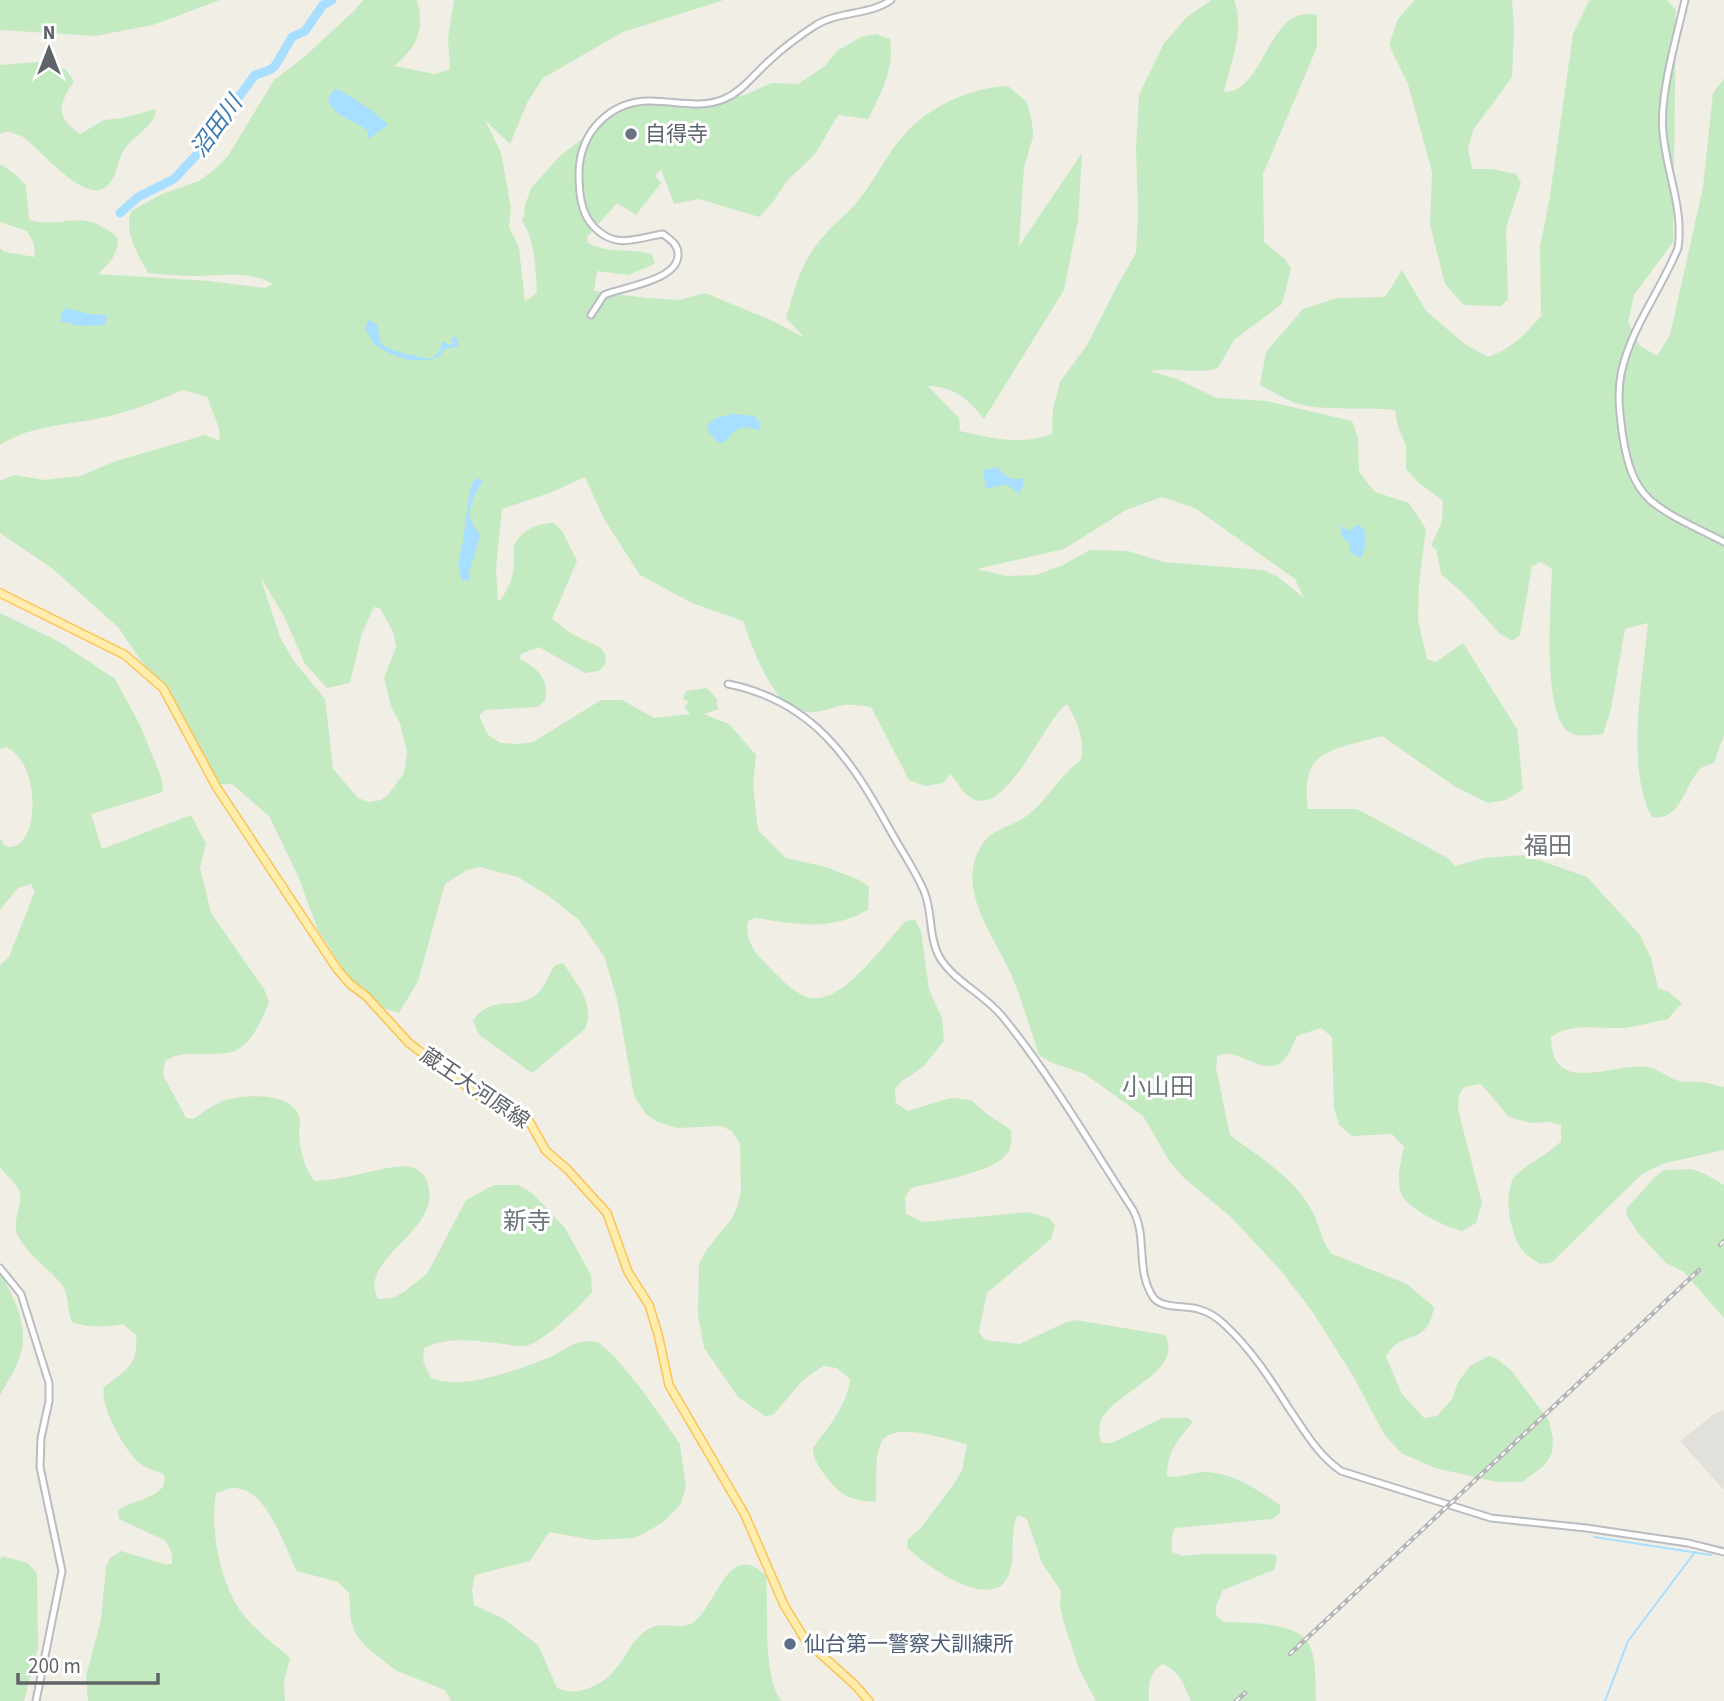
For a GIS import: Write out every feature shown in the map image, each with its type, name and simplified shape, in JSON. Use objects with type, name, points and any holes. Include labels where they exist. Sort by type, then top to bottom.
[{"type":"main road","name":"蔵王大河原線","points":[[0,593],[125,655],[163,688],[217,788],[337,970],[366,996],[410,1043],[478,1095],[528,1119],[546,1151],[567,1169],[607,1213],[628,1272],[649,1305],[659,1334],[669,1385],[745,1515],[794,1625],[817,1653],[854,1684],[869,1701]]},
{"type":"street","points":[[591,315],[604,295],[655,280],[671,270],[678,255],[676,244],[663,234],[621,242],[609,239],[590,224],[582,206],[579,162],[591,130],[601,118],[635,103],[649,101],[698,105],[728,97],[747,84],[768,61],[818,23],[891,0]]},
{"type":"street","points":[[1685,0],[1670,70],[1662,128],[1681,230],[1678,248],[1626,355],[1619,403],[1626,453],[1638,486],[1664,510],[1724,542]]},
{"type":"street","points":[[727,684],[753,689],[783,704],[816,725],[845,756],[865,784],[923,889],[933,936],[941,958],[960,979],[1000,1013],[1043,1070],[1133,1210],[1140,1227],[1142,1272],[1154,1298],[1165,1305],[1189,1307],[1211,1313],[1224,1323],[1257,1362],[1315,1447],[1331,1464],[1341,1471],[1481,1516],[1688,1543],[1724,1552]]},
{"type":"street","points":[[0,1268],[22,1294],[49,1383],[40,1467],[62,1571],[36,1701]]},
{"type":"shaded area","points":[[1724,1410],[1724,1490],[1680,1441],[1714,1414]]},
{"type":"green space","points":[[0,0],[220,0],[153,25],[95,36],[0,30]]},
{"type":"green space","points":[[363,0],[416,0],[420,17],[417,38],[410,50],[394,66],[435,74],[450,69],[448,38],[454,0],[724,0],[623,32],[543,78],[527,103],[510,144],[485,120],[501,153],[511,208],[509,227],[519,248],[525,301],[537,293],[532,247],[522,220],[531,188],[560,156],[582,139],[610,109],[625,103],[711,100],[745,95],[771,83],[798,84],[825,66],[837,51],[861,37],[876,34],[890,39],[889,70],[868,119],[838,115],[815,154],[786,182],[759,217],[699,199],[674,204],[661,169],[655,176],[661,183],[636,215],[617,203],[587,237],[588,243],[603,249],[652,254],[655,264],[628,275],[597,271],[594,291],[680,300],[705,293],[771,320],[805,338],[786,318],[802,270],[817,244],[858,201],[898,143],[925,116],[951,100],[980,90],[1008,86],[1027,102],[1032,122],[1033,137],[1024,167],[1019,246],[1082,153],[1078,220],[1064,290],[984,419],[960,395],[928,386],[959,418],[960,431],[1018,440],[1052,434],[1053,409],[1060,382],[1087,345],[1136,253],[1139,95],[1164,43],[1187,17],[1211,0],[1234,0],[1238,35],[1224,92],[1238,88],[1249,79],[1287,22],[1300,15],[1317,15],[1317,47],[1263,174],[1264,242],[1286,260],[1291,269],[1282,304],[1234,340],[1218,368],[1201,371],[1149,371],[1177,379],[1217,398],[1267,401],[1352,421],[1358,438],[1359,472],[1375,492],[1409,503],[1426,529],[1419,583],[1418,620],[1427,659],[1436,662],[1463,643],[1517,729],[1523,789],[1506,800],[1488,803],[1454,786],[1382,736],[1335,749],[1315,763],[1309,774],[1308,809],[1357,809],[1448,858],[1455,866],[1484,858],[1525,855],[1587,877],[1640,935],[1651,958],[1658,988],[1669,992],[1682,1003],[1667,1020],[1623,1028],[1586,1027],[1559,1032],[1551,1037],[1554,1056],[1562,1067],[1575,1072],[1590,1073],[1638,1066],[1652,1068],[1679,1081],[1703,1082],[1724,1087],[1724,1150],[1665,1163],[1642,1174],[1551,1263],[1540,1264],[1523,1251],[1514,1235],[1509,1212],[1509,1190],[1517,1174],[1561,1141],[1561,1125],[1549,1122],[1530,1123],[1509,1117],[1481,1084],[1464,1087],[1459,1095],[1458,1109],[1482,1203],[1476,1223],[1462,1231],[1428,1216],[1404,1199],[1399,1182],[1404,1147],[1392,1134],[1352,1136],[1339,1125],[1334,1108],[1332,1037],[1321,1028],[1297,1036],[1285,1059],[1275,1066],[1225,1054],[1217,1056],[1216,1068],[1230,1135],[1274,1168],[1303,1197],[1332,1254],[1407,1284],[1434,1307],[1426,1328],[1398,1343],[1386,1357],[1402,1394],[1424,1418],[1437,1416],[1452,1399],[1458,1382],[1470,1366],[1489,1356],[1497,1359],[1512,1371],[1549,1421],[1553,1439],[1552,1453],[1544,1466],[1522,1482],[1497,1482],[1435,1468],[1401,1453],[1384,1434],[1353,1376],[1312,1311],[1281,1271],[1232,1218],[1184,1178],[1170,1162],[1143,1116],[1085,1074],[1050,1062],[1039,1055],[1011,974],[979,910],[972,877],[975,860],[987,838],[1028,815],[1080,761],[1081,740],[1067,704],[1013,778],[1001,792],[988,800],[971,798],[950,774],[943,783],[925,786],[909,780],[871,707],[844,705],[812,712],[791,706],[781,698],[764,673],[743,621],[692,603],[640,575],[604,519],[585,477],[552,492],[502,509],[496,569],[498,602],[511,579],[517,540],[531,528],[554,523],[562,531],[577,561],[552,619],[572,634],[601,648],[606,656],[605,665],[599,671],[585,673],[539,647],[521,654],[520,659],[541,675],[546,686],[545,700],[538,707],[485,710],[479,716],[488,735],[501,743],[533,742],[601,700],[622,700],[654,718],[690,714],[684,707],[689,702],[683,699],[686,691],[707,688],[718,700],[716,703],[719,709],[704,714],[729,724],[756,755],[753,785],[758,830],[786,858],[826,867],[857,879],[869,887],[868,910],[839,921],[812,925],[755,918],[748,921],[750,943],[762,960],[796,992],[807,997],[825,997],[838,991],[864,969],[906,921],[915,920],[921,931],[929,990],[942,1018],[944,1041],[923,1067],[895,1089],[896,1103],[908,1111],[953,1098],[971,1100],[1011,1130],[1011,1141],[1005,1156],[988,1167],[911,1188],[905,1197],[906,1214],[923,1222],[1028,1212],[1049,1218],[1055,1226],[1051,1239],[987,1293],[979,1332],[985,1340],[1020,1344],[1076,1320],[1165,1335],[1168,1348],[1165,1361],[1156,1372],[1107,1411],[1099,1427],[1101,1443],[1112,1443],[1162,1418],[1188,1418],[1193,1422],[1174,1446],[1167,1476],[1205,1472],[1225,1475],[1280,1505],[1280,1513],[1273,1519],[1175,1528],[1172,1552],[1182,1556],[1275,1554],[1277,1559],[1274,1570],[1223,1590],[1216,1606],[1216,1616],[1224,1622],[1258,1623],[1284,1628],[1304,1638],[1314,1659],[1316,1701],[1191,1701],[1184,1684],[1163,1664],[1150,1680],[1149,1701],[1096,1701],[1079,1669],[1064,1623],[1060,1606],[1061,1591],[1042,1563],[1027,1519],[1018,1515],[1015,1521],[1009,1574],[1001,1585],[989,1590],[959,1583],[928,1565],[907,1547],[908,1539],[920,1529],[954,1484],[962,1470],[967,1444],[920,1433],[895,1433],[886,1437],[878,1451],[876,1501],[855,1499],[839,1491],[815,1460],[813,1448],[841,1407],[850,1379],[837,1368],[823,1366],[803,1380],[773,1415],[765,1416],[738,1397],[704,1348],[698,1315],[699,1264],[707,1249],[731,1220],[738,1205],[741,1191],[740,1144],[732,1131],[721,1126],[677,1128],[658,1122],[646,1114],[634,1096],[617,999],[604,956],[579,920],[518,877],[480,867],[467,870],[445,884],[418,981],[399,1013],[370,1004],[353,984],[318,930],[298,876],[269,816],[232,784],[213,784],[162,691],[118,627],[53,569],[0,533],[0,481],[14,475],[44,480],[80,476],[113,462],[205,435],[220,441],[219,428],[207,397],[183,390],[115,415],[24,433],[0,445],[0,248],[5,252],[35,257],[34,244],[27,231],[0,222],[0,164],[26,185],[29,220],[83,220],[105,228],[118,238],[114,255],[98,274],[209,281],[265,288],[273,284],[244,275],[187,276],[148,273],[130,235],[131,211],[162,194],[199,181],[215,169],[228,156],[274,80],[303,58]],"holes":[[[1162,497],[1195,508],[1295,579],[1304,598],[1278,577],[1263,570],[1164,562],[1128,551],[1090,550],[1061,566],[1036,575],[1006,576],[977,569],[1064,549],[1126,510]],[[260,576],[284,616],[305,664],[327,688],[350,683],[362,633],[374,607],[380,608],[394,634],[396,647],[384,678],[407,752],[404,773],[381,800],[369,802],[358,798],[333,769],[325,699],[293,660],[280,637]]]},
{"type":"green space","points":[[1415,0],[1512,0],[1512,77],[1473,130],[1468,149],[1472,169],[1492,169],[1516,174],[1521,183],[1506,228],[1508,299],[1501,306],[1464,305],[1445,284],[1430,225],[1432,172],[1408,84],[1389,45],[1398,19]]},
{"type":"green space","points":[[1667,0],[1676,10],[1673,242],[1634,295],[1628,322],[1640,346],[1657,356],[1670,335],[1703,187],[1713,93],[1724,79],[1724,735],[1714,763],[1700,769],[1675,809],[1661,817],[1652,817],[1639,774],[1638,722],[1648,623],[1625,629],[1611,709],[1603,734],[1581,736],[1571,733],[1563,726],[1557,712],[1550,673],[1552,569],[1541,562],[1532,566],[1520,635],[1512,641],[1499,633],[1467,597],[1441,574],[1436,549],[1431,546],[1442,521],[1443,501],[1406,469],[1406,446],[1395,410],[1306,406],[1260,385],[1266,352],[1303,309],[1337,298],[1385,297],[1402,270],[1426,311],[1466,345],[1488,357],[1511,346],[1541,316],[1540,247],[1573,34],[1589,1]]},
{"type":"green space","points":[[38,62],[66,70],[74,81],[62,104],[62,110],[66,122],[80,134],[104,120],[156,109],[152,121],[124,150],[112,180],[100,190],[89,189],[77,183],[23,137],[8,131],[0,134],[0,65]]},
{"type":"green space","points":[[0,613],[58,641],[115,679],[140,725],[161,777],[163,792],[91,814],[102,849],[191,815],[206,844],[200,867],[211,913],[264,989],[269,1002],[252,1036],[235,1051],[183,1054],[165,1061],[163,1075],[186,1118],[193,1119],[229,1099],[253,1096],[279,1099],[297,1111],[303,1158],[315,1181],[399,1166],[413,1167],[420,1171],[426,1179],[430,1193],[428,1206],[413,1230],[377,1274],[374,1287],[378,1299],[393,1298],[427,1274],[466,1200],[494,1185],[518,1185],[532,1193],[565,1228],[591,1275],[592,1292],[561,1323],[532,1344],[520,1346],[453,1341],[424,1348],[423,1361],[431,1378],[457,1382],[473,1381],[521,1368],[577,1343],[598,1342],[615,1357],[642,1390],[680,1444],[686,1488],[680,1505],[662,1523],[635,1538],[593,1540],[549,1532],[530,1561],[475,1575],[472,1590],[474,1605],[504,1619],[538,1645],[557,1688],[580,1691],[608,1677],[643,1632],[658,1626],[690,1624],[703,1612],[733,1569],[743,1565],[753,1567],[766,1576],[771,1676],[782,1701],[451,1701],[445,1690],[395,1670],[365,1646],[351,1621],[349,1593],[338,1582],[297,1571],[265,1507],[244,1490],[232,1488],[216,1493],[214,1507],[215,1538],[221,1568],[232,1596],[244,1616],[290,1658],[284,1681],[285,1701],[88,1701],[86,1676],[101,1620],[106,1567],[110,1558],[121,1551],[172,1564],[172,1554],[166,1541],[119,1519],[118,1510],[149,1497],[162,1488],[165,1481],[163,1474],[142,1465],[129,1451],[115,1429],[106,1406],[104,1387],[125,1371],[133,1360],[136,1335],[123,1324],[97,1326],[72,1322],[62,1285],[18,1236],[16,1224],[20,1194],[16,1185],[0,1167],[0,965],[9,957],[35,891],[31,884],[18,888],[0,910],[0,838],[5,846],[16,846],[25,838],[30,824],[32,789],[19,757],[6,747],[0,749]]},
{"type":"green space","points":[[563,963],[583,994],[588,1020],[585,1029],[532,1073],[479,1035],[473,1021],[487,1008],[521,1002],[537,994],[554,966]]},
{"type":"green space","points":[[1692,1169],[1724,1185],[1724,1318],[1684,1272],[1666,1263],[1638,1233],[1626,1214],[1627,1208],[1664,1170]]},
{"type":"green space","points":[[0,1273],[19,1313],[23,1345],[0,1396]]},
{"type":"green space","points":[[2,1556],[28,1563],[37,1574],[38,1648],[24,1701],[0,1701]]},
{"type":"water","points":[[335,89],[363,104],[388,125],[368,139],[368,131],[339,115],[331,105],[328,98]]},
{"type":"water","points":[[67,308],[88,314],[107,315],[105,325],[81,326],[60,321],[63,310]]},
{"type":"water","points":[[368,320],[377,324],[381,344],[397,351],[431,359],[439,352],[443,341],[454,344],[451,340],[453,336],[457,338],[459,346],[445,349],[439,357],[431,360],[409,360],[390,354],[375,345],[365,329]]},
{"type":"water","points":[[732,414],[754,416],[759,421],[760,431],[748,427],[740,428],[724,443],[718,443],[707,425],[716,418]]},
{"type":"water","points":[[997,467],[1009,477],[1024,478],[1019,493],[1005,484],[986,489],[983,470]]},
{"type":"water","points":[[478,478],[483,482],[473,500],[470,515],[472,524],[480,535],[470,569],[470,580],[462,581],[458,565],[472,483]]},
{"type":"water","points":[[1358,525],[1364,529],[1365,537],[1361,558],[1351,553],[1349,542],[1342,537],[1342,526],[1349,531]]},
{"type":"waterway","name":"沼田川","points":[[120,213],[138,197],[174,179],[200,151],[216,118],[238,98],[255,75],[275,66],[292,37],[305,31],[323,5],[332,0]]},
{"type":"waterway","points":[[1594,1537],[1711,1555]]},
{"type":"waterway","points":[[1605,1701],[1628,1641],[1695,1552]]},
{"type":"railway","points":[[1720,1245],[1724,1241]]},
{"type":"railway","points":[[1290,1654],[1699,1270]]},
{"type":"railway","points":[[1236,1701],[1245,1693]]},
{"type":"place","name":"自得寺","points":[[631,134]]},
{"type":"place","name":"仙台第一警察犬訓練所","points":[[790,1644]]},
{"type":"district","name":"福田","points":[[1548,846]]},
{"type":"district","name":"小山田","points":[[1158,1087]]},
{"type":"district","name":"新寺","points":[[527,1221]]}]
